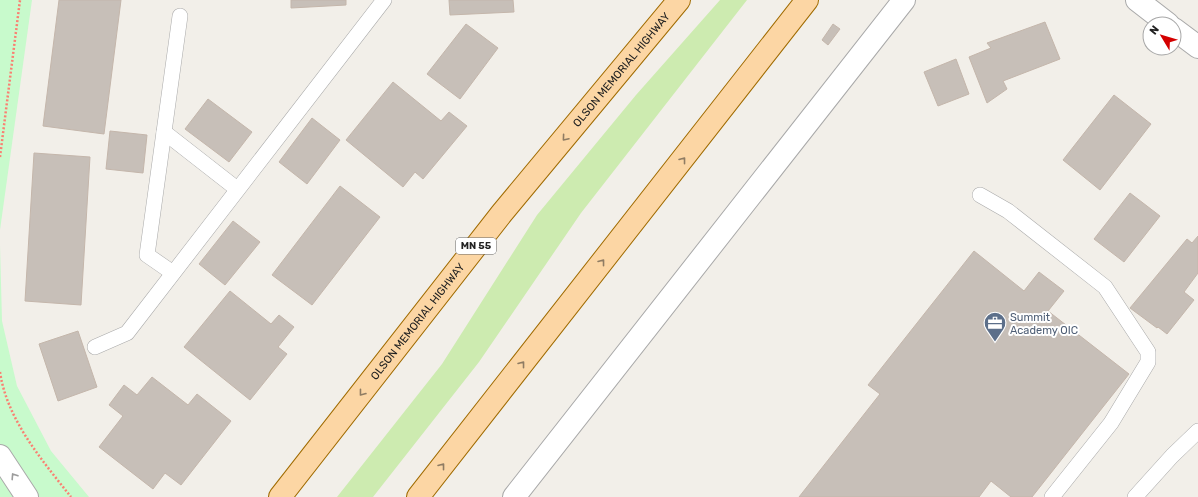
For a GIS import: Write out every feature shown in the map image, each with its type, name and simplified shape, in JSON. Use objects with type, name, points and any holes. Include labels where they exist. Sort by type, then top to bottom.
[{"type":"main road","name":"OLSON MEMORIAL HIGHWAY","points":[[280,497],[502,213],[679,0]]},
{"type":"main road","points":[[418,497],[808,0]]},
{"type":"street","points":[[514,497],[904,0]]},
{"type":"street","points":[[1137,0],[1158,16]]},
{"type":"street","points":[[1182,35],[1197,45]]},
{"type":"street","points":[[0,456],[27,497]]},
{"type":"lane","points":[[95,347],[127,333],[384,0]]},
{"type":"lane","points":[[173,273],[147,255],[180,16]]},
{"type":"lane","points":[[164,132],[237,189]]},
{"type":"lane","points":[[980,194],[1008,211],[1105,287],[1148,352],[1148,362],[1111,423],[1052,497]]},
{"type":"lane","points":[[1135,497],[1172,456],[1198,431]]},
{"type":"path","points":[[0,157],[20,0]]},
{"type":"path","points":[[0,372],[13,414],[38,456],[71,497]]},
{"type":"green space","points":[[0,0],[32,0],[0,230]]},
{"type":"green space","points":[[720,0],[747,0],[581,213],[479,362],[373,497],[337,497],[442,364],[537,215],[636,95]]},
{"type":"green space","points":[[0,245],[2,321],[17,386],[51,451],[89,497],[0,497]]},
{"type":"building","points":[[59,0],[121,0],[104,134],[43,126]]},
{"type":"building","points":[[291,0],[346,0],[346,5],[291,8]]},
{"type":"building","points":[[449,0],[513,0],[514,12],[450,15]]},
{"type":"building","points":[[1045,22],[1060,59],[1003,81],[1007,89],[987,103],[969,57],[991,48],[987,43]]},
{"type":"building","points":[[466,24],[498,48],[460,99],[427,74]]},
{"type":"building","points":[[833,24],[840,29],[828,45],[822,40]]},
{"type":"building","points":[[956,59],[969,94],[938,106],[924,72]]},
{"type":"building","points":[[393,82],[441,121],[449,112],[467,126],[423,179],[415,172],[403,187],[346,140]]},
{"type":"building","points":[[1114,95],[1151,124],[1100,190],[1063,160]]},
{"type":"building","points":[[208,99],[252,132],[229,162],[185,129]]},
{"type":"building","points":[[312,118],[340,140],[307,184],[279,162]]},
{"type":"building","points":[[110,131],[147,135],[143,173],[106,169]]},
{"type":"building","points":[[34,153],[90,157],[81,305],[25,301]]},
{"type":"building","points":[[340,186],[380,217],[312,305],[272,275]]},
{"type":"building","points":[[1130,193],[1160,216],[1124,262],[1094,239]]},
{"type":"building","points":[[233,221],[260,242],[225,285],[199,264]]},
{"type":"building","points":[[1198,236],[1198,273],[1184,292],[1194,300],[1167,334],[1130,308],[1187,239],[1192,243]]},
{"type":"building","name":"Summit Academy OIC","points":[[974,251],[1024,291],[1039,272],[1064,291],[1048,311],[1129,374],[1032,497],[1011,497],[991,481],[979,497],[799,497],[880,394],[868,385]]},
{"type":"building","points":[[230,291],[271,324],[279,315],[294,327],[278,347],[287,354],[250,400],[184,347]]},
{"type":"building","points":[[78,331],[97,387],[58,401],[39,344]]},
{"type":"building","points":[[152,377],[188,405],[197,394],[231,421],[181,485],[165,473],[153,489],[99,447],[123,416],[109,405],[124,385],[137,395]]},
{"type":"place","name":"Summit Academy OIC","points":[[995,342]]}]
